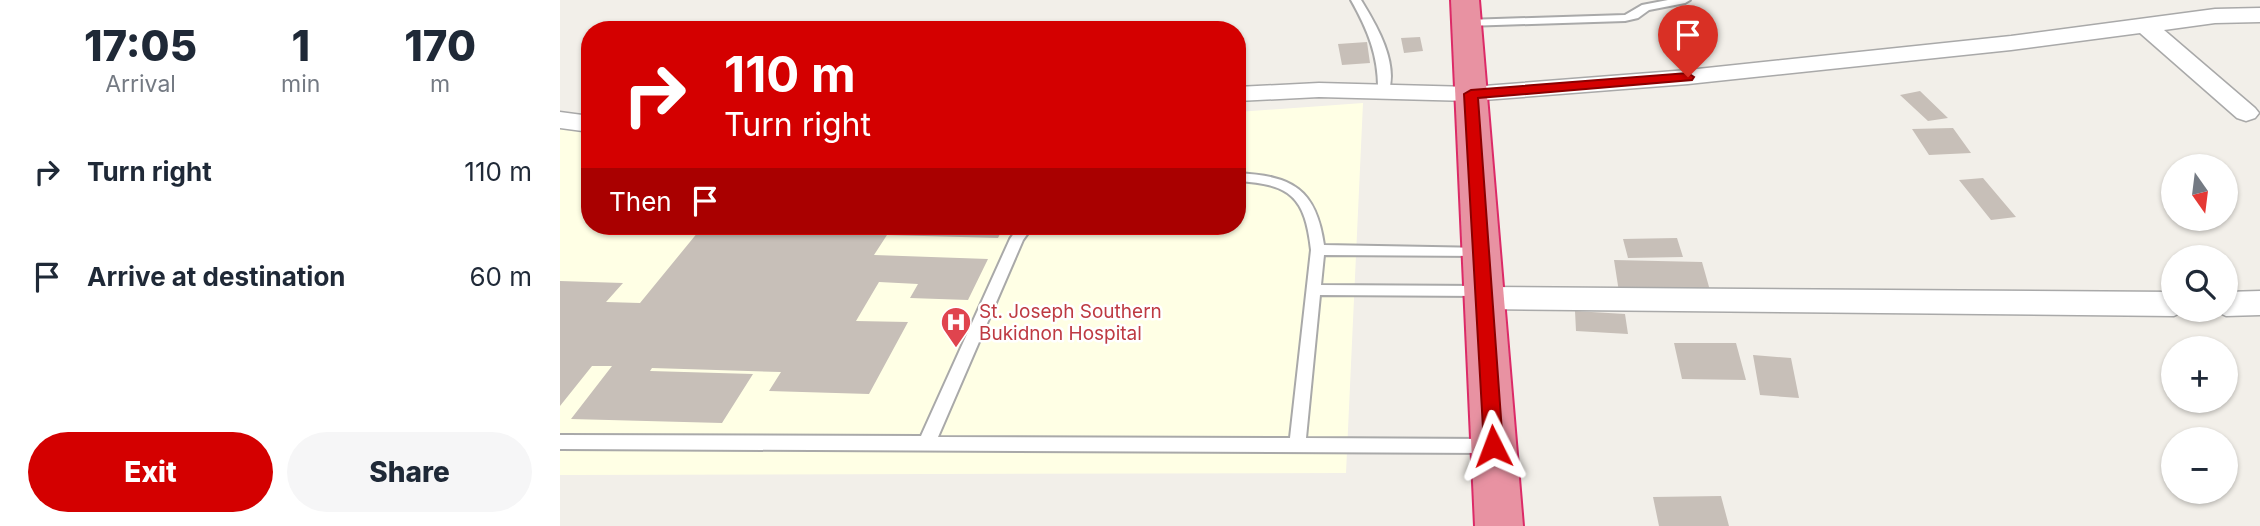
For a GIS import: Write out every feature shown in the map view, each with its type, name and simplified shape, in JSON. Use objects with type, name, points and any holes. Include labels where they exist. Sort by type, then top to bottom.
[{"type":"highway","points":[[1465,11],[1499,526]]},
{"type":"street","points":[[1246,94],[1319,90],[1471,94],[1688,77],[2011,43],[2145,25],[2255,20]]},
{"type":"street","points":[[2145,25],[2246,113]]},
{"type":"street","points":[[560,120],[581,123]]},
{"type":"street","points":[[1484,294],[2161,304]]},
{"type":"street","points":[[2238,304],[2260,303]]},
{"type":"lane","points":[[1356,0],[1377,36],[1384,60],[1384,92]]},
{"type":"lane","points":[[1465,11],[1625,18],[1634,16],[1646,7],[1685,0]]},
{"type":"lane","points":[[1246,178],[1282,182],[1304,198],[1315,219],[1318,250],[1297,445]]},
{"type":"lane","points":[[926,444],[1020,235]]},
{"type":"lane","points":[[1318,250],[1481,251]]},
{"type":"lane","points":[[1314,290],[1484,294]]},
{"type":"lane","points":[[560,442],[1493,446]]},
{"type":"shaded area","name":"St. Joseph Southern Bukidnon Hospital","points":[[1363,103],[1346,473],[560,475],[560,128],[581,130],[581,235],[1246,235],[1246,111]]},
{"type":"building","points":[[1420,37],[1423,51],[1404,53],[1401,38]]},
{"type":"building","points":[[1367,42],[1370,63],[1342,65],[1338,44]]},
{"type":"building","points":[[1920,91],[1948,118],[1928,121],[1900,95]]},
{"type":"building","points":[[1953,128],[1971,153],[1929,155],[1912,129]]},
{"type":"building","points":[[1983,178],[2016,217],[1991,220],[1959,180]]},
{"type":"building","points":[[696,235],[887,235],[874,255],[988,259],[968,300],[910,298],[918,284],[879,282],[856,321],[908,322],[869,394],[769,391],[781,372],[652,368],[650,371],[753,374],[722,423],[571,419],[612,366],[592,366],[560,406],[560,281],[623,283],[606,302],[640,303]]},
{"type":"building","points":[[887,235],[1000,235],[998,238]]},
{"type":"building","points":[[1677,238],[1683,257],[1628,258],[1623,239]]},
{"type":"building","points":[[1614,260],[1702,262],[1711,294],[1619,292]]},
{"type":"building","points":[[1575,311],[1625,314],[1628,334],[1576,331]]},
{"type":"building","points":[[1674,343],[1736,343],[1746,380],[1682,379]]},
{"type":"building","points":[[1753,355],[1791,358],[1799,398],[1760,395]]},
{"type":"building","points":[[1721,496],[1729,526],[1659,526],[1653,497]]},
{"type":"place","name":"St. Joseph Southern Bukidnon Hospital","points":[[956,349]]},
{"type":"route","points":[[1493,446],[1471,94],[1688,77]]}]
